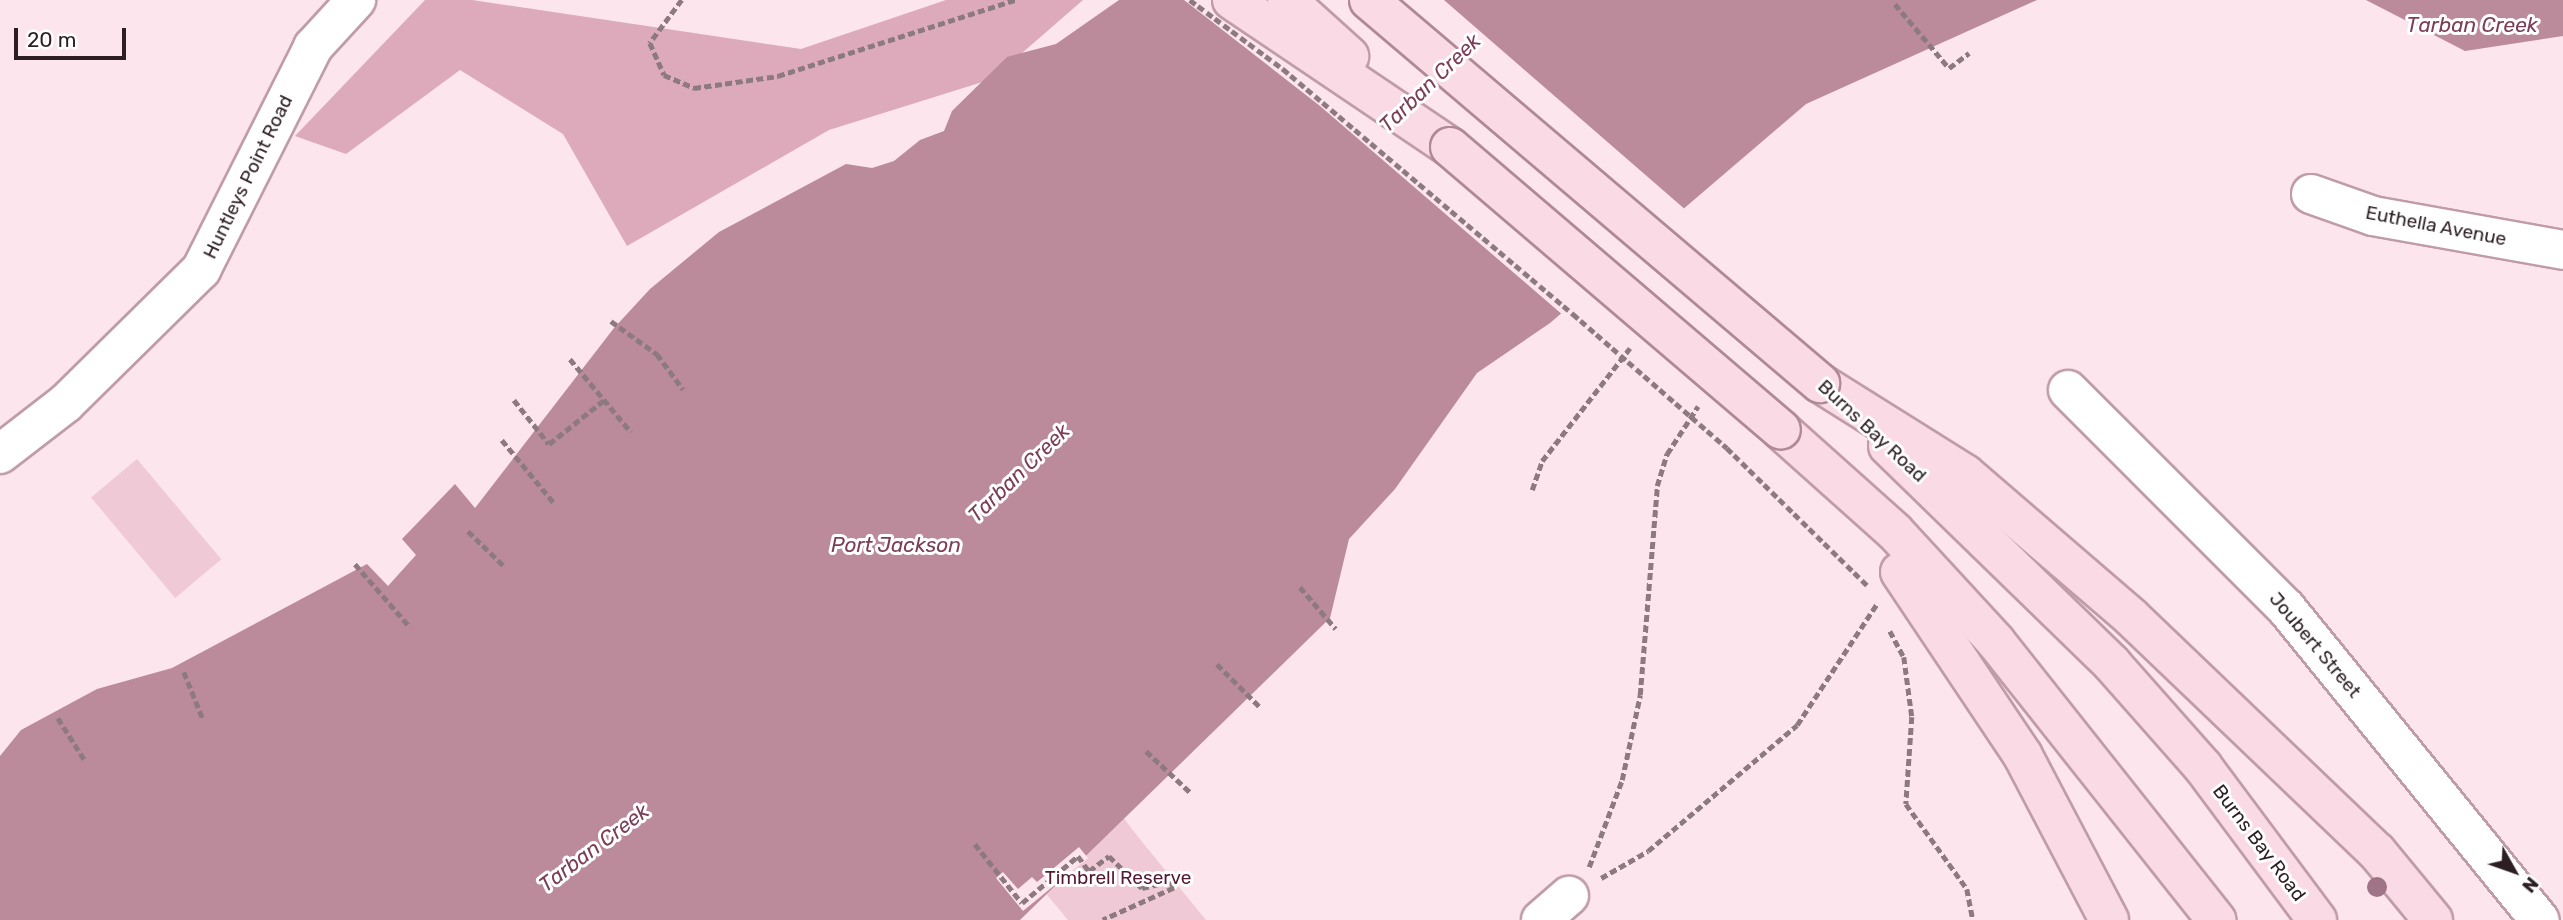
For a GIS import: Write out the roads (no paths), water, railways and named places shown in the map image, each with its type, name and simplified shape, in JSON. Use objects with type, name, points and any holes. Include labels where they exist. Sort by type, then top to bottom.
[{"type":"main road","points":[[1232,0],[1450,147]]},
{"type":"main road","points":[[1287,0],[1450,147],[1781,430],[1895,532],[1996,642],[2216,920]]},
{"type":"main road","name":"Burns Bay Road","points":[[1369,0],[1820,383],[2027,575],[2112,664],[2203,767],[2316,920]]},
{"type":"main road","points":[[1820,383],[1965,474],[2120,608],[2367,842],[2433,920]]},
{"type":"main road","points":[[1781,430],[1926,603],[2023,756],[2109,920]]},
{"type":"street","name":"Huntleys Point Road","points":[[0,454],[66,403],[201,270],[313,47],[356,0]]},
{"type":"street","name":"Euthella Avenue","points":[[2311,194],[2373,216],[2563,250]]},
{"type":"street","name":"Joubert Street","points":[[2068,390],[2286,608],[2540,920]]},
{"type":"water","name":"Port Jackson","points":[[1119,0],[2037,0],[1806,104],[1550,323],[1477,373],[1395,489],[1349,539],[1330,618],[1020,920],[0,920],[0,756],[21,730],[97,689],[172,668],[367,564],[388,586],[416,555],[402,539],[455,484],[475,508],[614,328],[650,289],[719,232],[846,164],[872,168],[894,161],[920,140],[944,131],[952,111],[1007,57],[1056,44]]},
{"type":"water","name":"Tarban Creek","points":[[2366,0],[2563,0],[2563,36],[2465,51]]},
{"type":"park label","name":"Timbrell Reserve","points":[[1118,878]]}]
